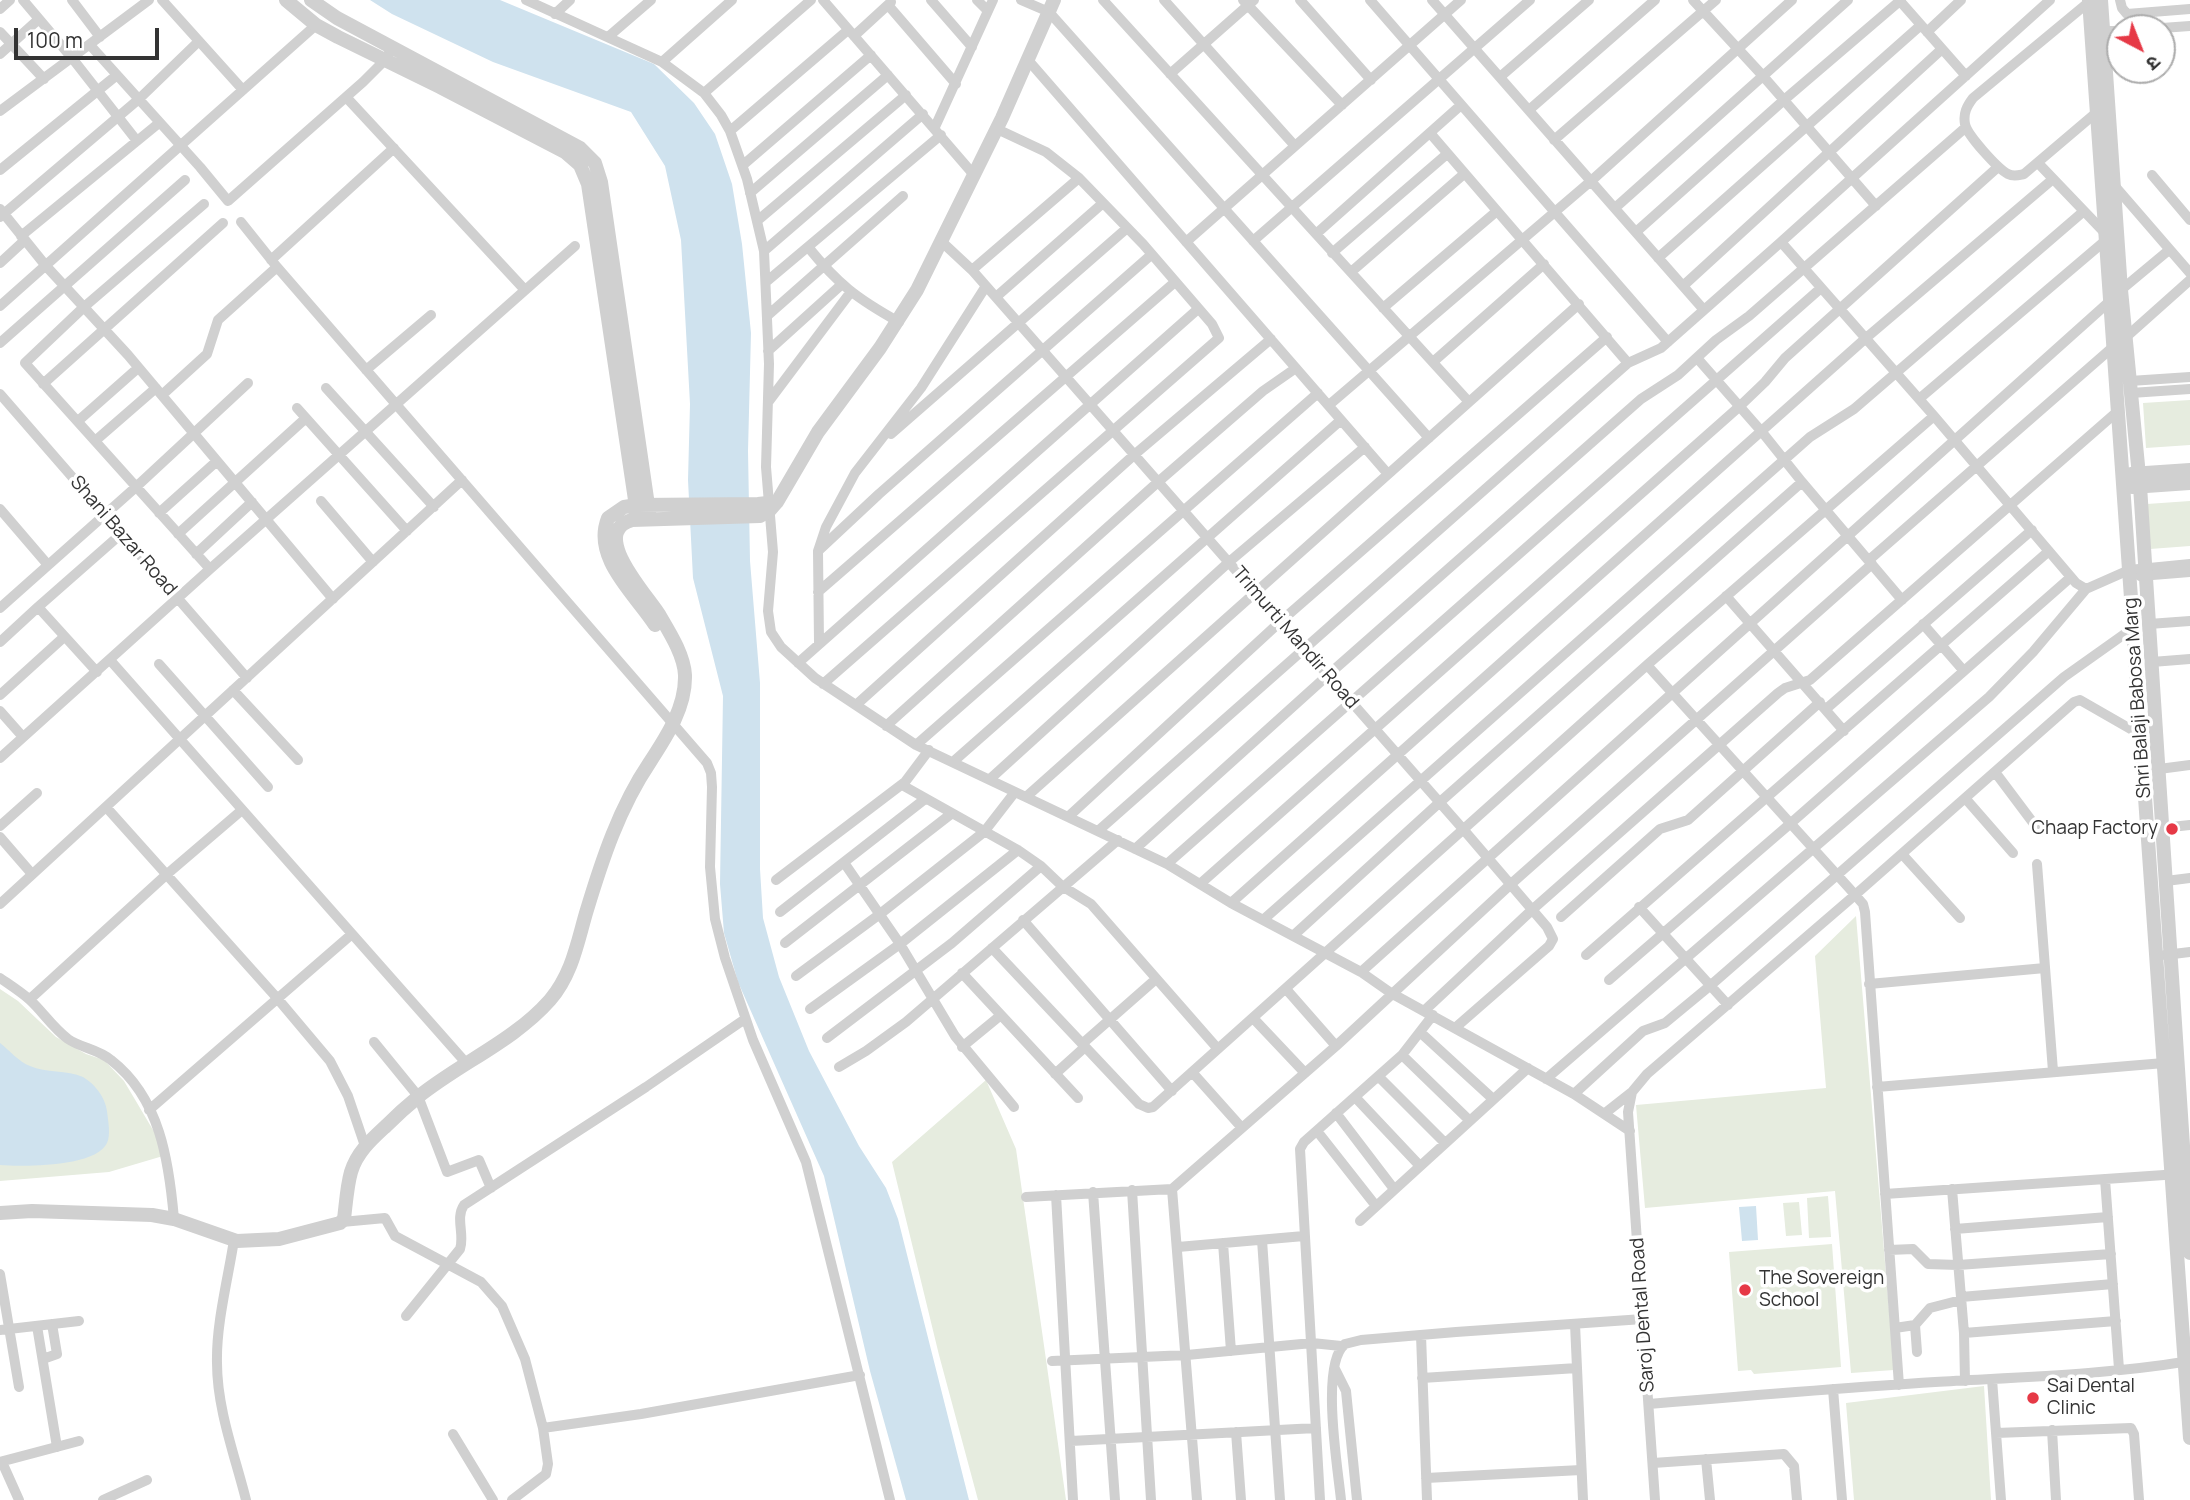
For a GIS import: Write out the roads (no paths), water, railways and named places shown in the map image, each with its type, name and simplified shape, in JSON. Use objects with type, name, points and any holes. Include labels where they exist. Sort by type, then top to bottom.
[{"type":"street","points":[[0,9],[10,0]]},
{"type":"street","points":[[23,0],[137,141]]},
{"type":"street","points":[[72,0],[100,37]]},
{"type":"street","points":[[162,0],[243,90]]},
{"type":"street","points":[[286,0],[316,25],[388,54]]},
{"type":"street","points":[[311,0],[440,87],[565,152],[580,164],[588,184],[643,512]]},
{"type":"street","points":[[526,0],[662,62],[704,93],[730,131],[743,165],[764,251],[768,351],[767,507],[773,552],[768,611],[771,632],[781,647],[823,684],[916,745],[1167,864],[1231,903],[1327,953],[1391,993],[1574,1094],[1630,1131]]},
{"type":"street","points":[[555,14],[570,0]]},
{"type":"street","points":[[608,37],[651,0]]},
{"type":"street","points":[[662,62],[732,0]]},
{"type":"street","points":[[704,93],[811,0]]},
{"type":"street","points":[[823,0],[974,175]]},
{"type":"street","points":[[931,0],[972,47]]},
{"type":"street","points":[[977,0],[988,11]]},
{"type":"street","points":[[766,282],[938,131],[993,0]]},
{"type":"street","points":[[1021,0],[1051,6],[1225,209],[1429,438]]},
{"type":"street","points":[[1104,0],[1469,402]]},
{"type":"street","points":[[1164,0],[1295,146]]},
{"type":"street","points":[[1300,0],[1371,80]]},
{"type":"street","points":[[1370,0],[1668,342]]},
{"type":"street","points":[[1432,0],[1704,310]]},
{"type":"street","points":[[1186,242],[1461,0]]},
{"type":"street","points":[[1253,241],[1530,0]]},
{"type":"street","points":[[1500,77],[1589,0]]},
{"type":"street","points":[[1530,110],[1655,0]]},
{"type":"street","points":[[1693,0],[1876,206]]},
{"type":"street","points":[[1554,140],[1716,0]]},
{"type":"street","points":[[1329,405],[1591,181],[1792,0]]},
{"type":"street","points":[[1615,208],[1848,0]]},
{"type":"street","points":[[1636,232],[1900,0],[1966,76]]},
{"type":"street","points":[[1658,258],[1806,126],[1961,0]]},
{"type":"street","points":[[1098,831],[1628,363],[1668,342],[2050,0]]},
{"type":"street","points":[[2120,0],[2127,13],[2190,9]]},
{"type":"street","points":[[0,111],[90,45],[144,1]]},
{"type":"street","points":[[2093,1],[1973,98],[1966,107],[1965,128],[1998,167],[2016,176],[2024,174],[2038,163],[2097,112]]},
{"type":"street","name":"Shri Balaji Babosa Marg","points":[[2093,1],[2103,32],[2113,184],[2115,295],[2119,343],[2118,411],[2127,573],[2164,955],[2185,1281],[2190,1438]]},
{"type":"street","name":"Shri Balaji Babosa Marg","points":[[2093,1],[2097,112],[2106,237],[2115,295]]},
{"type":"street","points":[[730,131],[891,2],[956,84]]},
{"type":"street","points":[[1170,74],[1248,2],[1342,105]]},
{"type":"street","points":[[767,507],[898,321],[942,242],[997,129],[1051,6]]},
{"type":"street","points":[[0,54],[39,19]]},
{"type":"street","points":[[0,306],[316,25]]},
{"type":"street","points":[[0,32],[44,79]]},
{"type":"street","points":[[199,41],[139,99],[1,213],[104,328],[333,598]]},
{"type":"street","points":[[90,45],[228,201],[346,97],[388,54]]},
{"type":"street","points":[[1683,286],[1942,49]]},
{"type":"street","points":[[743,165],[871,55]]},
{"type":"street","points":[[1028,60],[1388,474]]},
{"type":"street","points":[[0,170],[117,75]]},
{"type":"street","points":[[750,193],[888,75]]},
{"type":"street","points":[[757,221],[906,95]]},
{"type":"street","points":[[346,97],[526,290]]},
{"type":"street","points":[[1316,234],[1461,105]]},
{"type":"street","points":[[764,251],[923,114]]},
{"type":"street","points":[[0,263],[23,238],[159,122]]},
{"type":"street","points":[[1135,849],[1641,399],[1678,375],[1965,128]]},
{"type":"street","points":[[823,684],[1219,338],[1219,333],[1175,282],[1079,178],[1046,152],[997,129]]},
{"type":"street","points":[[1430,133],[1628,363]]},
{"type":"street","points":[[95,441],[207,354],[218,320],[394,148]]},
{"type":"street","points":[[1332,253],[1447,154]]},
{"type":"street","points":[[1919,399],[2106,237],[2038,163]]},
{"type":"street","points":[[1200,884],[1740,406],[1785,358],[1998,167]]},
{"type":"street","points":[[1351,272],[1464,174]]},
{"type":"street","points":[[2152,175],[2190,220]]},
{"type":"street","points":[[972,270],[1079,178]]},
{"type":"street","points":[[1231,903],[1866,338],[2053,179]]},
{"type":"street","points":[[0,343],[185,180]]},
{"type":"street","points":[[2113,184],[2190,273]]},
{"type":"street","points":[[767,316],[903,196]]},
{"type":"street","points":[[204,204],[84,307],[25,363],[210,569]]},
{"type":"street","points":[[996,297],[1103,204]]},
{"type":"street","points":[[1383,308],[1497,211]]},
{"type":"street","points":[[1263,920],[1810,437],[1841,419],[1896,374],[2084,211]]},
{"type":"street","points":[[241,222],[274,264],[707,763],[711,773],[712,896],[725,958],[745,1020],[806,1163],[891,1500]]},
{"type":"street","points":[[43,384],[223,223]]},
{"type":"street","points":[[869,453],[1126,229]]},
{"type":"street","name":"Trimurti Mandir Road","points":[[942,242],[996,297],[1440,802],[1533,909],[1552,935],[1553,942],[1455,1028]]},
{"type":"street","points":[[1781,242],[2076,583],[2086,589]]},
{"type":"street","points":[[0,758],[575,246]]},
{"type":"street","points":[[808,247],[846,289],[898,321]]},
{"type":"street","points":[[1361,972],[2115,295],[2169,250]]},
{"type":"street","points":[[818,551],[1151,255]]},
{"type":"street","points":[[1433,362],[1544,264]]},
{"type":"street","points":[[1026,1197],[1172,1189],[1336,1046],[1511,884],[1773,651],[1976,465],[2190,280]]},
{"type":"street","points":[[818,592],[1175,282]]},
{"type":"street","points":[[819,643],[818,551],[826,527],[855,473],[921,388],[986,286]]},
{"type":"street","points":[[1167,864],[1821,288]]},
{"type":"street","points":[[768,351],[846,289]]},
{"type":"street","points":[[768,401],[846,289]]},
{"type":"street","points":[[1026,797],[1579,304]]},
{"type":"street","points":[[797,663],[1198,309]]},
{"type":"street","points":[[366,370],[431,314]]},
{"type":"street","points":[[1068,817],[1281,621],[1607,337]]},
{"type":"street","points":[[856,705],[1135,455],[1271,339]]},
{"type":"street","name":"Shri Balaji Babosa Marg","points":[[2119,343],[2130,387],[2140,480],[2159,769],[2166,881],[2164,1063],[2190,1253]]},
{"type":"street","points":[[1697,358],[1902,600]]},
{"type":"street","points":[[78,421],[138,368]]},
{"type":"street","points":[[886,726],[1262,391],[1296,368]]},
{"type":"street","points":[[2130,387],[2190,377]]},
{"type":"street","points":[[0,608],[248,383]]},
{"type":"street","points":[[2130,387],[2190,389]]},
{"type":"street","points":[[326,388],[434,506]]},
{"type":"street","points":[[916,745],[1318,393]]},
{"type":"street","name":"Shani Bazar Road","points":[[0,394],[247,678]]},
{"type":"street","points":[[297,408],[407,531]]},
{"type":"street","points":[[1320,1500],[1300,1149],[1402,1055],[1421,1033],[1429,1013],[1533,909],[1778,693],[1803,683],[2118,411]]},
{"type":"street","points":[[992,948],[1143,1107],[1153,1107],[1647,665],[1934,416]]},
{"type":"street","points":[[178,534],[306,418]]},
{"type":"street","points":[[954,761],[1206,536],[1341,420]]},
{"type":"street","points":[[990,779],[1229,562],[1365,447]]},
{"type":"street","points":[[159,513],[217,461]]},
{"type":"street","points":[[2123,482],[2190,470]]},
{"type":"street","points":[[0,904],[462,480]]},
{"type":"street","points":[[2140,480],[2190,483]]},
{"type":"street","points":[[1294,935],[1802,482]]},
{"type":"street","points":[[321,501],[373,562]]},
{"type":"street","points":[[196,554],[252,502]]},
{"type":"street","points":[[342,1222],[351,1173],[365,1146],[418,1097],[530,1019],[560,986],[574,960],[586,913],[623,805],[674,723],[681,704],[685,674],[673,640],[650,600],[626,569],[616,540],[621,525],[643,512],[767,507]]},
{"type":"street","points":[[0,509],[48,565]]},
{"type":"street","points":[[1562,917],[1660,828],[1688,820],[2032,530]]},
{"type":"street","points":[[0,642],[121,534]]},
{"type":"street","points":[[1586,955],[2049,551]]},
{"type":"street","points":[[2146,572],[2190,564]]},
{"type":"street","points":[[1546,1079],[1989,697],[2033,652],[2086,589],[2127,573],[2190,572]]},
{"type":"street","points":[[1609,980],[2071,577]]},
{"type":"street","points":[[1726,596],[1844,731]]},
{"type":"street","points":[[38,607],[97,672]]},
{"type":"street","points":[[2149,624],[2190,621]]},
{"type":"street","points":[[1923,624],[1963,670]]},
{"type":"street","points":[[1574,1094],[1643,1031],[1665,1023],[1711,985],[2064,677],[2133,628]]},
{"type":"street","points":[[0,695],[64,637]]},
{"type":"street","points":[[2152,662],[2190,659]]},
{"type":"street","points":[[110,660],[467,1064]]},
{"type":"street","points":[[159,664],[268,787]]},
{"type":"street","points":[[1647,665],[1815,849],[1855,895],[1866,912],[1899,1385]]},
{"type":"street","points":[[233,690],[298,761]]},
{"type":"street","points":[[1604,1114],[2074,702],[2080,700],[2141,735]]},
{"type":"street","points":[[0,711],[23,737]]},
{"type":"street","points":[[776,880],[902,785],[914,773],[929,750]]},
{"type":"street","points":[[2159,769],[2190,765]]},
{"type":"street","points":[[1995,772],[2040,832]]},
{"type":"street","points":[[902,785],[1018,850],[1101,914],[1218,1049]]},
{"type":"street","points":[[796,976],[984,832],[1015,792]]},
{"type":"street","points":[[0,826],[37,793]]},
{"type":"street","points":[[1965,798],[2013,853]]},
{"type":"street","points":[[780,912],[925,799]]},
{"type":"street","points":[[106,807],[330,1061],[341,1079],[365,1146]]},
{"type":"street","points":[[30,999],[242,810]]},
{"type":"street","points":[[785,943],[951,814]]},
{"type":"street","points":[[2162,828],[2190,825]]},
{"type":"street","points":[[0,837],[32,874]]},
{"type":"street","points":[[839,1067],[882,1041],[934,999],[1118,840]]},
{"type":"street","points":[[0,857],[10,848]]},
{"type":"street","points":[[810,1009],[900,944],[1018,850]]},
{"type":"street","points":[[1902,854],[1960,918]]},
{"type":"street","points":[[845,864],[900,944],[962,1046],[1014,1107]]},
{"type":"street","points":[[2037,864],[2053,1071]]},
{"type":"street","points":[[827,1038],[917,971],[1041,866]]},
{"type":"street","points":[[2166,881],[2190,878]]},
{"type":"street","points":[[1639,907],[1728,1004]]},
{"type":"street","points":[[1023,920],[1172,1091]]},
{"type":"street","points":[[149,1110],[352,934]]},
{"type":"street","points":[[2164,955],[2190,952]]},
{"type":"street","points":[[1869,984],[2045,968]]},
{"type":"street","points":[[961,973],[1078,1098]]},
{"type":"street","points":[[0,978],[30,999],[69,1040],[111,1060],[125,1073],[163,1138],[174,1219]]},
{"type":"street","points":[[1055,1074],[1110,1019],[1156,979]]},
{"type":"street","points":[[1286,989],[1336,1046]]},
{"type":"street","points":[[962,1046],[1001,1015]]},
{"type":"street","points":[[1253,1018],[1305,1073]]},
{"type":"street","points":[[406,1316],[462,1244],[460,1209],[745,1020]]},
{"type":"street","points":[[1421,1033],[1493,1099]]},
{"type":"street","points":[[374,1042],[418,1097],[447,1172],[479,1160],[491,1188]]},
{"type":"street","points":[[1402,1055],[1469,1120]]},
{"type":"street","points":[[1877,1087],[2164,1063]]},
{"type":"street","points":[[1360,1221],[1528,1068]]},
{"type":"street","points":[[1192,1072],[1242,1128]]},
{"type":"street","points":[[1378,1077],[1445,1143]]},
{"type":"street","name":"Saroj Dental Road","points":[[1632,1092],[1628,1105],[1655,1500]]},
{"type":"street","points":[[1354,1097],[1420,1166]]},
{"type":"street","points":[[1336,1113],[1394,1189]]},
{"type":"street","points":[[1317,1131],[1376,1206]]},
{"type":"street","points":[[1885,1194],[2179,1174]]},
{"type":"street","points":[[2105,1180],[2119,1369]]},
{"type":"street","points":[[1172,1189],[1198,1500]]},
{"type":"street","points":[[1952,1189],[1964,1333],[1965,1381]]},
{"type":"street","points":[[1132,1190],[1151,1500]]},
{"type":"street","points":[[1093,1192],[1115,1500]]},
{"type":"street","points":[[1056,1195],[1073,1500]]},
{"type":"street","points":[[0,1213],[134,1214],[174,1219],[234,1240],[279,1239],[342,1222],[385,1218],[395,1236],[481,1282],[502,1306],[525,1359],[543,1427],[548,1471],[512,1500]]},
{"type":"street","points":[[1955,1229],[2108,1217]]},
{"type":"street","points":[[1178,1247],[1304,1237]]},
{"type":"street","points":[[234,1240],[219,1335],[217,1371],[224,1414],[246,1500]]},
{"type":"street","points":[[1262,1240],[1279,1500]]},
{"type":"street","points":[[1223,1243],[1231,1351]]},
{"type":"street","points":[[1889,1250],[1913,1249],[1928,1264],[1958,1265],[2111,1254]]},
{"type":"street","points":[[0,1274],[5,1329],[19,1387]]},
{"type":"street","points":[[1895,1328],[1915,1325],[1930,1308],[1961,1298],[2113,1284]]},
{"type":"street","points":[[1052,1361],[1143,1358],[1312,1343],[1341,1346],[1361,1340],[1643,1319]]},
{"type":"street","points":[[5,1329],[79,1321]]},
{"type":"street","points":[[1964,1333],[2116,1321]]},
{"type":"street","points":[[43,1359],[57,1354],[52,1324]]},
{"type":"street","points":[[1575,1324],[1583,1500]]},
{"type":"street","points":[[1915,1325],[1917,1352]]},
{"type":"street","points":[[37,1326],[57,1447]]},
{"type":"street","points":[[1421,1335],[1427,1500]]},
{"type":"street","points":[[1341,1346],[1336,1357],[1331,1394],[1341,1500]]},
{"type":"street","points":[[1649,1404],[2187,1362]]},
{"type":"street","points":[[1422,1378],[1577,1368]]},
{"type":"street","points":[[1335,1369],[1346,1391],[1357,1500]]},
{"type":"street","points":[[543,1427],[641,1414],[860,1375]]},
{"type":"street","points":[[1992,1379],[2001,1500]]},
{"type":"street","points":[[1833,1389],[1842,1500]]},
{"type":"street","points":[[1071,1441],[1316,1428]]},
{"type":"street","points":[[1996,1433],[2131,1429],[2134,1434],[2139,1500]]},
{"type":"street","points":[[2052,1430],[2056,1500]]},
{"type":"street","points":[[1236,1432],[1241,1500]]},
{"type":"street","points":[[453,1434],[493,1500]]},
{"type":"street","points":[[19,1500],[1,1462],[79,1441]]},
{"type":"street","points":[[1653,1463],[1784,1454],[1794,1465],[1797,1500]]},
{"type":"street","points":[[1706,1459],[1710,1500]]},
{"type":"street","points":[[1426,1478],[1581,1470]]},
{"type":"street","points":[[103,1500],[147,1480]]},
{"type":"water","points":[[370,0],[500,0],[654,64],[694,103],[715,134],[732,184],[742,244],[751,333],[748,451],[750,561],[760,683],[760,869],[763,918],[779,977],[809,1051],[859,1146],[886,1188],[898,1219],[969,1500],[906,1500],[870,1371],[824,1176],[738,982],[724,933],[720,884],[723,696],[693,578],[688,480],[690,404],[681,240],[665,166],[631,112],[493,62],[392,14]]},
{"type":"water","points":[[0,1043],[26,1064],[83,1077],[95,1087],[106,1106],[109,1127],[107,1143],[100,1151],[89,1157],[58,1164],[0,1165]]},
{"type":"water","points":[[1756,1206],[1758,1240],[1742,1241],[1739,1207]]},
{"type":"place","name":"Chaap Factory","points":[[2172,829]]},
{"type":"place","name":"The Sovereign School","points":[[1745,1290]]},
{"type":"place","name":"Sai Dental Clinic","points":[[2033,1398]]}]
